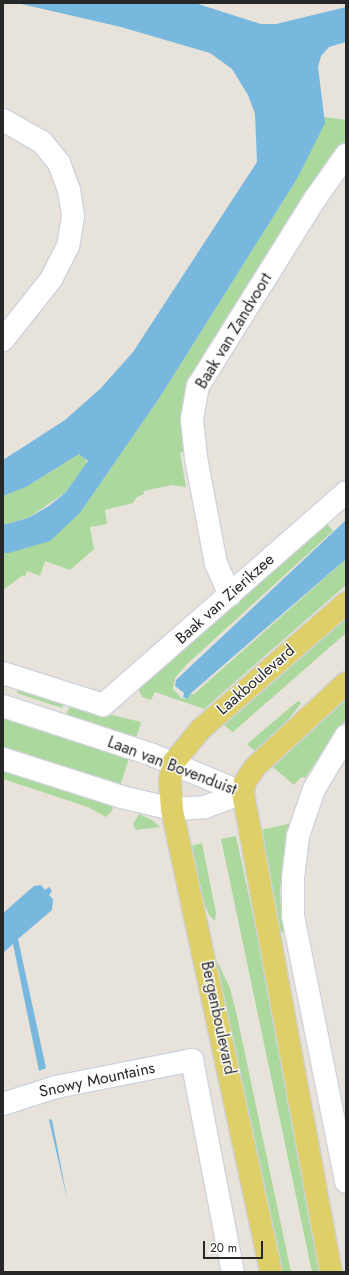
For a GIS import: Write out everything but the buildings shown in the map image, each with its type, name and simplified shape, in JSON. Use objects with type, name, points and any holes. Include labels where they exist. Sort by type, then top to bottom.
[{"type":"main road","name":"Laakboulevard","points":[[173,763],[182,748],[221,710],[346,603]]},
{"type":"main road","points":[[331,1272],[243,793],[244,782],[255,767],[346,683]]},
{"type":"main road","name":"Bergenboulevard","points":[[173,763],[172,809],[271,1272]]},
{"type":"street","points":[[3,120],[42,142],[59,163],[69,190],[73,216],[68,246],[52,278],[7,330]]},
{"type":"street","name":"Baak van Zandvoort","points":[[230,595],[216,564],[196,458],[192,419],[198,386],[315,199],[346,155]]},
{"type":"street","name":"Baak van Zierikzee","points":[[3,673],[103,705],[346,492]]},
{"type":"street","name":"Laan van Bovenduist","points":[[3,706],[173,763],[243,793]]},
{"type":"street","points":[[346,736],[328,762],[312,793],[298,836],[293,878],[293,916],[346,1182]]},
{"type":"street","name":"Laan van Bovenduist","points":[[3,759],[122,797],[172,809],[205,807],[243,793]]},
{"type":"street","name":"Snowy Mountains","points":[[3,1104],[56,1087],[192,1060],[233,1272]]},
{"type":"green space","points":[[324,117],[346,120],[346,142],[210,348],[186,451],[180,453],[186,487],[172,485],[143,491],[144,494],[137,497],[133,503],[105,510],[107,524],[90,527],[94,549],[70,570],[45,561],[40,576],[27,571],[25,577],[23,575],[3,590],[3,553],[9,553],[80,513],[160,397],[297,179],[324,123]]},
{"type":"green space","points":[[79,454],[85,457],[87,464],[66,492],[28,518],[3,525],[3,496],[26,487]]},
{"type":"green space","points":[[325,521],[333,531],[186,665],[175,678],[173,689],[181,698],[188,699],[190,694],[194,694],[346,559],[346,585],[204,709],[155,692],[151,700],[142,697],[138,688]]},
{"type":"green space","points":[[346,614],[346,633],[233,732],[221,723]]},
{"type":"green space","points":[[19,687],[64,702],[62,708],[17,693]]},
{"type":"green space","points":[[346,693],[346,719],[305,778],[301,777],[294,785],[268,763]]},
{"type":"green space","points":[[298,701],[301,703],[271,743],[258,754],[247,744]]},
{"type":"green space","points":[[70,705],[141,722],[135,741],[64,722]]},
{"type":"green space","points":[[3,713],[130,755],[120,786],[3,747]]},
{"type":"green space","points":[[3,770],[113,806],[112,811],[106,817],[88,807],[3,779]]},
{"type":"green space","points":[[139,814],[152,820],[160,827],[136,830],[133,824]]},
{"type":"green space","points":[[297,822],[288,838],[280,889],[281,909],[287,908],[290,931],[277,933],[256,831]]},
{"type":"green space","points":[[236,836],[327,1272],[312,1272],[221,839]]},
{"type":"green space","points":[[202,843],[216,913],[215,921],[209,915],[192,871],[187,847]]},
{"type":"green space","points":[[215,962],[218,963],[230,988],[237,1016],[291,1272],[277,1272]]},
{"type":"water","points":[[17,3],[195,3],[261,24],[276,24],[346,7],[346,42],[329,47],[321,56],[318,67],[325,123],[297,179],[160,397],[80,513],[50,541],[9,553],[3,553],[3,525],[28,518],[49,506],[66,492],[88,461],[79,454],[26,487],[3,496],[3,460],[65,420],[101,388],[133,352],[257,162],[255,114],[248,95],[232,69],[210,53],[121,27]]},
{"type":"water","points":[[346,520],[346,559],[190,694],[188,699],[183,697],[184,693],[175,686],[176,680]]},
{"type":"water","points":[[41,885],[45,890],[49,887],[52,891],[49,895],[53,899],[52,910],[18,939],[46,1068],[39,1071],[13,944],[3,953],[3,913],[34,886]]},
{"type":"water","points":[[49,1120],[52,1120],[68,1203]]}]
